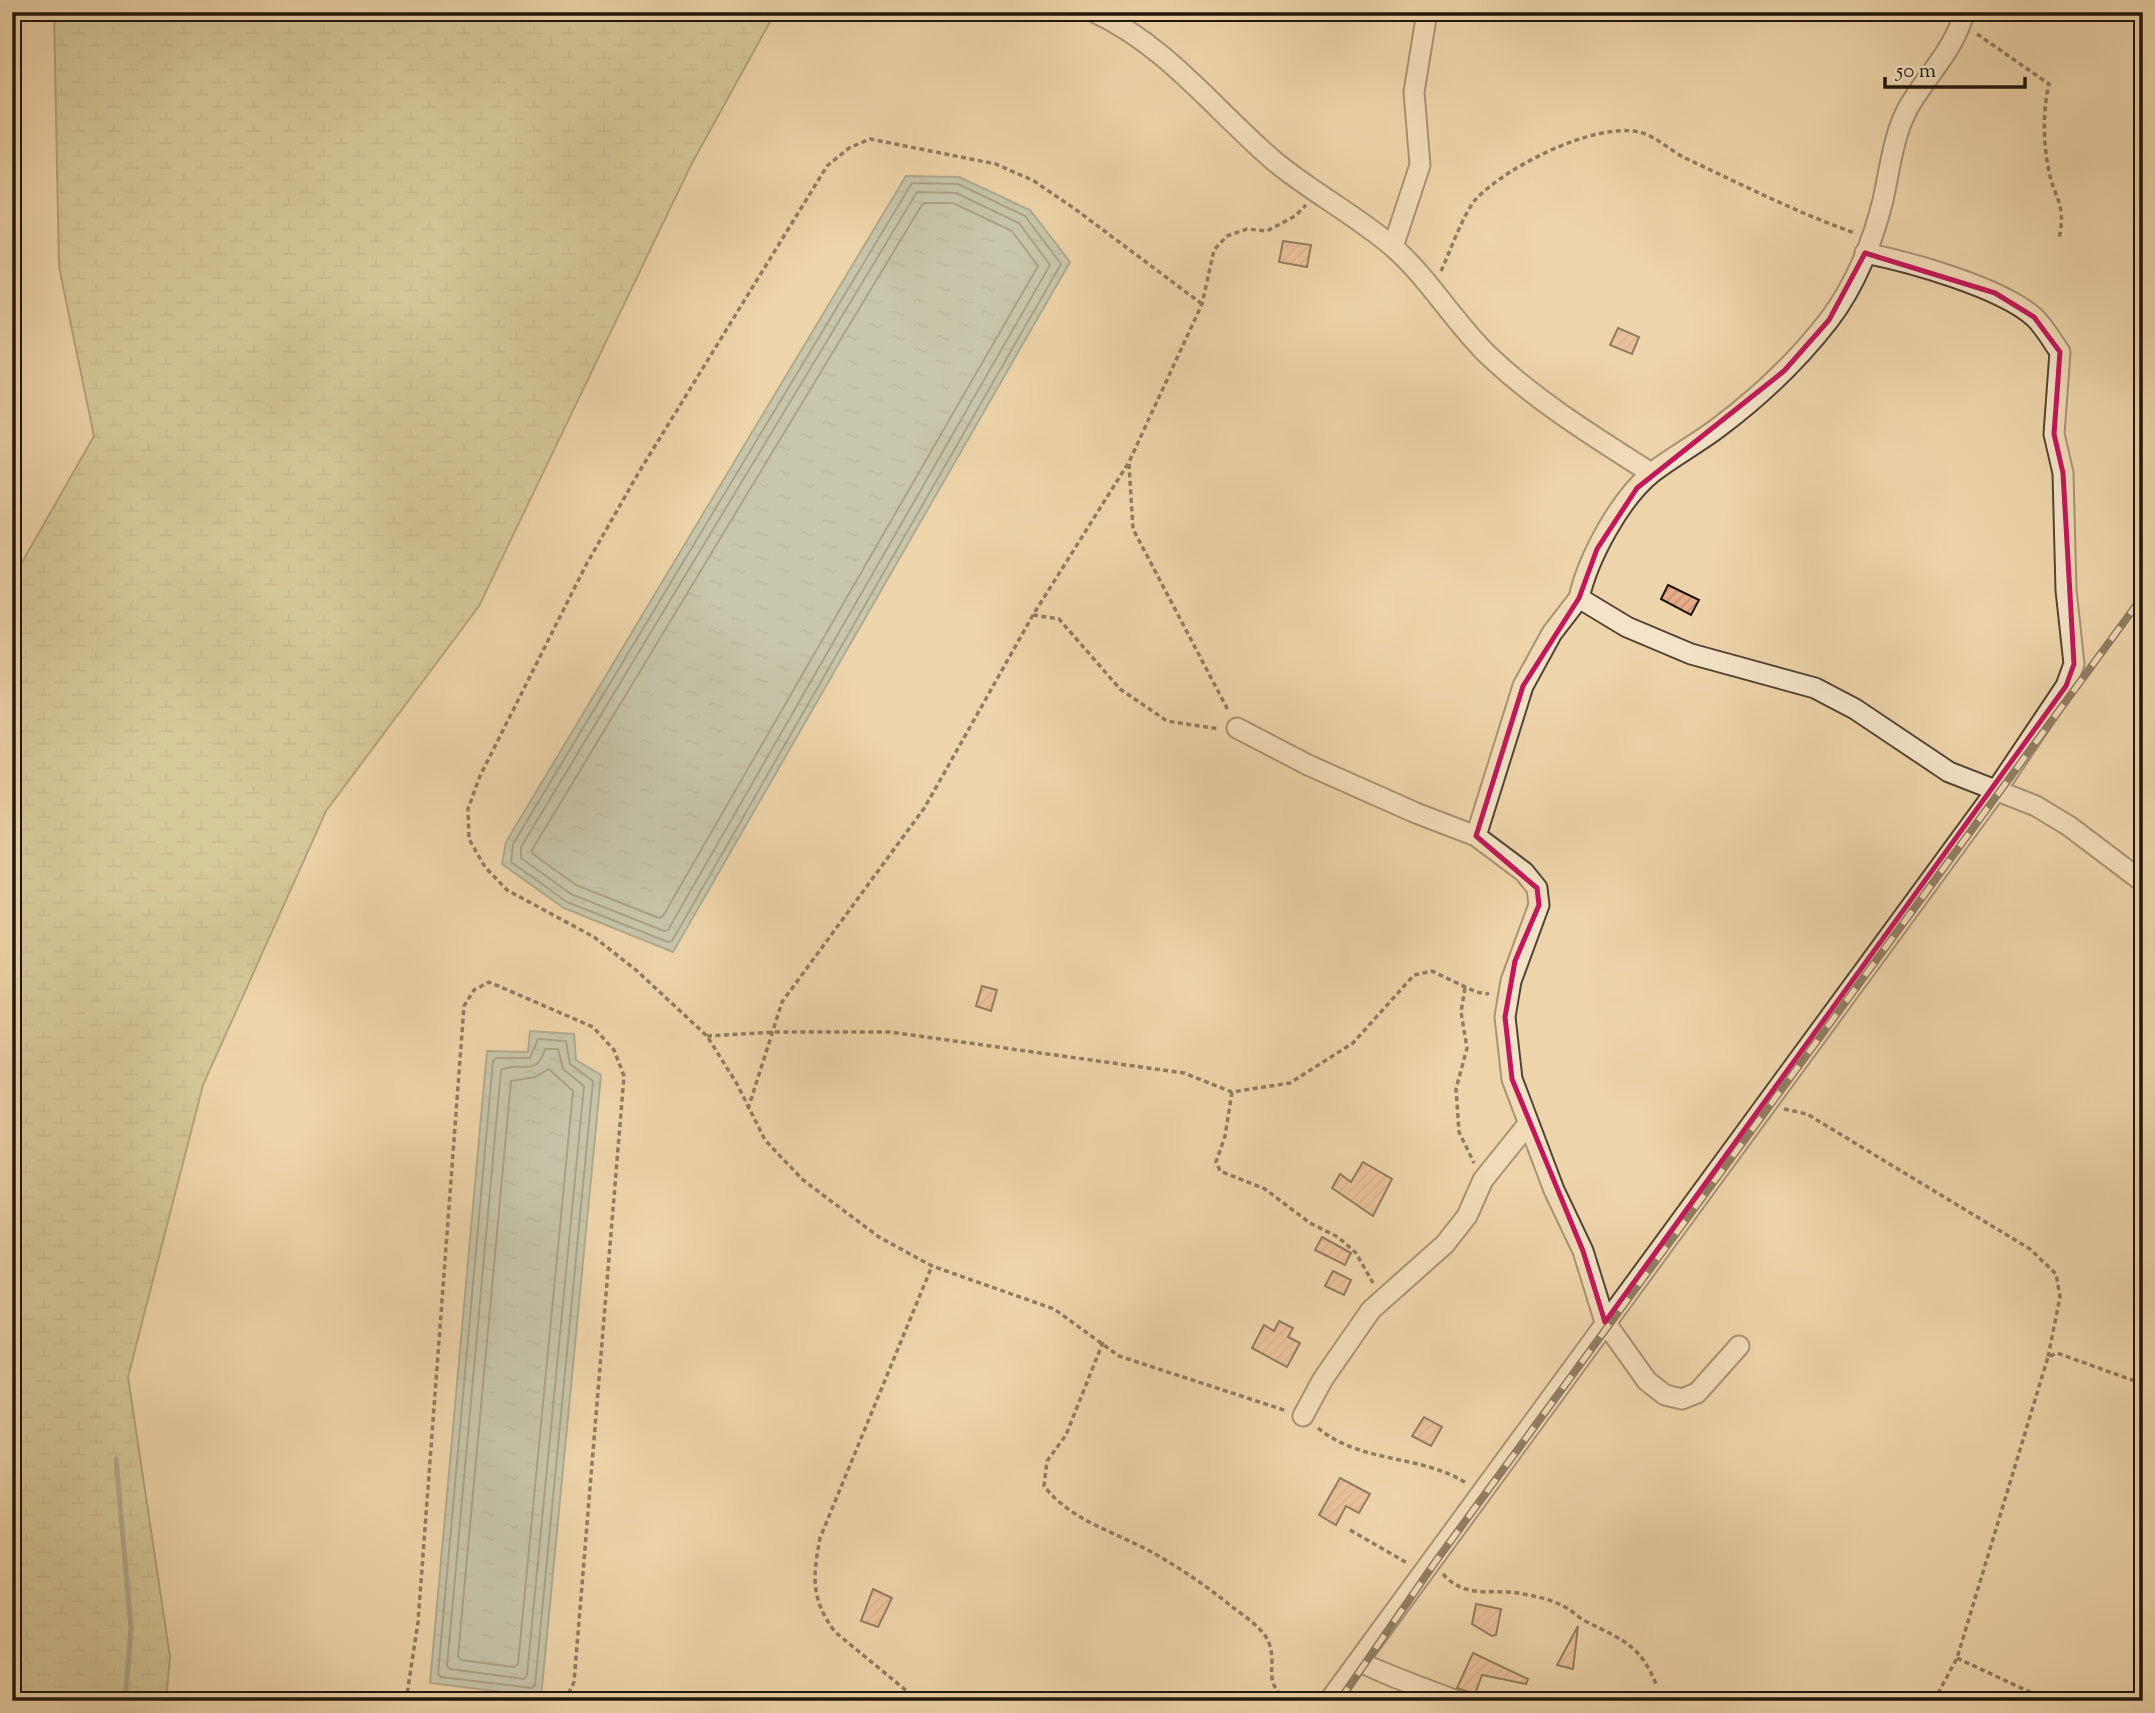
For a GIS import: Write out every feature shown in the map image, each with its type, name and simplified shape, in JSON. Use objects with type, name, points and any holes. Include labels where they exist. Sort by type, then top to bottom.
[{"type":"street","points":[[1094,12],[1127,29],[1165,58],[1273,159],[1317,194],[1393,247],[1490,357],[1592,435],[1651,473]]},
{"type":"street","points":[[1393,247],[1420,165],[1414,92],[1427,12]]},
{"type":"street","points":[[1476,836],[1523,686],[1552,633],[1579,598],[1584,575],[1597,549],[1637,488],[1651,473],[1720,426],[1784,371],[1829,320],[1845,295],[1868,246],[1882,203],[1897,136],[1908,108],[1962,18]]},
{"type":"street","points":[[1329,1701],[1995,792],[2066,686],[2074,664],[2066,590],[2063,473],[2054,435],[2060,352],[2034,317],[1995,292],[1890,258],[1868,246]]},
{"type":"street","points":[[1579,598],[1627,627],[1691,654],[1815,688],[1855,709],[1949,772],[2036,806],[2058,819],[2143,882]]},
{"type":"street","points":[[1237,728],[1308,765],[1416,813],[1476,836],[1524,872],[1537,888],[1539,905],[1515,961],[1505,1017],[1510,1068],[1528,1124],[1583,1251],[1605,1322],[1647,1381],[1665,1395],[1682,1399],[1697,1393],[1739,1346]]},
{"type":"street","points":[[1303,1416],[1324,1379],[1381,1298],[1445,1244],[1467,1216],[1483,1180],[1528,1124]]},
{"type":"street","points":[[1359,1660],[1365,1667],[1387,1672],[1457,1701]]},
{"type":"path","points":[[1962,18],[2049,84],[2044,102],[2048,166],[2064,215],[2059,239]]},
{"type":"path","points":[[1431,291],[1475,200],[1515,171],[1574,138],[1612,131],[1640,132],[1675,153],[1868,246]]},
{"type":"path","points":[[1202,304],[1034,181],[996,164],[870,139],[849,148],[827,166],[705,362],[586,565],[496,742],[467,809],[469,839],[485,867],[506,890],[594,937],[636,970],[707,1036],[737,1084],[765,1140],[803,1180],[879,1237],[932,1266],[1054,1309],[1103,1342],[1066,1435],[1047,1461],[1044,1486],[1057,1503],[1091,1524],[1166,1560],[1230,1605],[1264,1634],[1270,1644],[1271,1679],[1276,1691],[1287,1701]]},
{"type":"path","points":[[748,1110],[782,1002],[925,807],[1033,615],[1129,462],[1202,304],[1214,250],[1227,236],[1247,229],[1267,231],[1294,216],[1317,194]]},
{"type":"path","points":[[1033,615],[1059,619],[1120,689],[1167,721],[1208,730],[1237,728],[1133,529],[1129,462]]},
{"type":"path","points":[[707,1036],[774,1031],[890,1032],[1184,1073],[1232,1092],[1290,1083],[1353,1043],[1414,975],[1432,971],[1476,992],[1509,997]]},
{"type":"path","points":[[406,1701],[418,1622],[464,1006],[474,990],[489,982],[593,1027],[614,1050],[624,1076],[574,1682],[565,1701]]},
{"type":"path","points":[[1465,987],[1461,1012],[1467,1048],[1456,1089],[1459,1132],[1483,1180]]},
{"type":"path","points":[[1232,1092],[1225,1136],[1216,1162],[1220,1171],[1265,1189],[1310,1223],[1338,1237],[1356,1253],[1381,1298]]},
{"type":"path","points":[[1766,1102],[1807,1114],[2030,1249],[2056,1274],[2060,1297],[2048,1357],[1957,1657],[1934,1701]]},
{"type":"path","points":[[919,1701],[835,1632],[826,1620],[813,1585],[820,1538],[932,1266]]},
{"type":"path","points":[[2048,1357],[2057,1353],[2143,1384]]},
{"type":"path","points":[[1350,1530],[1427,1565],[1450,1582],[1471,1592],[1514,1592],[1542,1598],[1615,1634],[1634,1647],[1648,1664],[1656,1684]]},
{"type":"path","points":[[1957,1657],[2049,1701]]},
{"type":"highlighted area","points":[[1865,253],[1995,293],[2034,317],[2060,352],[2054,434],[2063,473],[2074,664],[2066,686],[1605,1322],[1583,1251],[1512,1079],[1505,1017],[1515,961],[1539,905],[1537,888],[1476,836],[1523,686],[1579,598],[1597,549],[1637,488],[1784,371],[1829,320]]},
{"type":"green space","points":[[54,12],[789,12],[771,20],[691,165],[479,606],[326,811],[203,1085],[128,1377],[170,1657],[166,1701],[12,1701],[12,580],[94,436],[59,267]]},
{"type":"water","points":[[906,176],[959,177],[1030,210],[1070,262],[673,952],[564,908],[502,864],[506,842]]},
{"type":"water","points":[[530,1031],[574,1034],[576,1060],[601,1075],[541,1697],[430,1683],[487,1051],[528,1052]]},
{"type":"building","points":[[1283,241],[1311,245],[1307,267],[1279,262]]},
{"type":"building","points":[[1618,328],[1639,337],[1632,354],[1610,345]]},
{"type":"building","points":[[1668,585],[1699,600],[1691,615],[1661,599]]},
{"type":"building","points":[[982,986],[997,990],[991,1011],[976,1006]]},
{"type":"building","points":[[1363,1162],[1392,1179],[1373,1216],[1332,1188],[1340,1174],[1351,1182]]},
{"type":"building","points":[[1322,1237],[1351,1253],[1345,1265],[1315,1250]]},
{"type":"building","points":[[1333,1271],[1351,1280],[1344,1295],[1325,1286]]},
{"type":"building","points":[[1279,1321],[1293,1328],[1288,1337],[1300,1343],[1287,1367],[1252,1348],[1264,1325],[1274,1331]]},
{"type":"building","points":[[1424,1417],[1442,1427],[1431,1446],[1412,1436]]},
{"type":"building","points":[[1340,1478],[1370,1494],[1359,1513],[1346,1506],[1336,1525],[1319,1515]]},
{"type":"building","points":[[873,1589],[892,1598],[878,1627],[861,1621]]},
{"type":"building","points":[[1476,1604],[1501,1609],[1496,1635],[1492,1636],[1472,1624]]},
{"type":"building","points":[[1578,1626],[1573,1669],[1557,1665]]},
{"type":"building","points":[[1473,1653],[1528,1679],[1526,1684],[1482,1675],[1475,1694],[1457,1688]]},
{"type":"waterway","points":[[116,1459],[131,1628],[125,1701]]},
{"type":"railway","points":[[1339,1701],[1436,1561],[2143,596]]}]
